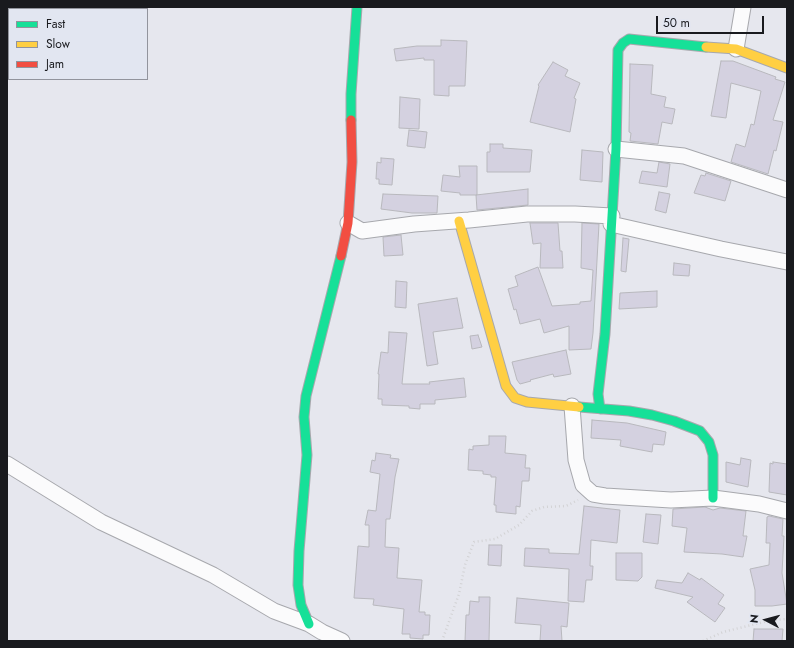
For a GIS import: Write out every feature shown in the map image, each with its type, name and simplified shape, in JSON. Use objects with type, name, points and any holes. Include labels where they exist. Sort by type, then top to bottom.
[{"type":"street","points":[[342,641],[320,637],[308,624],[301,605],[298,585],[299,550],[307,455],[304,417],[306,396],[337,276],[348,223],[352,162],[351,94],[357,7]]},
{"type":"street","points":[[736,49],[743,7]]},
{"type":"street","points":[[600,409],[598,394],[605,334],[616,149],[618,50],[623,43],[629,39],[691,46],[736,49],[787,68]]},
{"type":"street","points":[[616,149],[684,156],[787,190]]},
{"type":"street","points":[[348,223],[362,231],[414,224],[527,214],[575,214],[612,220],[721,249],[787,262]]},
{"type":"street","points":[[459,221],[506,386],[515,398],[527,402],[629,411],[652,415],[674,421],[700,431],[709,442],[713,455],[714,498]]},
{"type":"street","points":[[572,406],[576,460],[583,485],[593,494],[671,500],[714,498],[759,504],[787,511]]},
{"type":"street","points":[[7,464],[101,522],[213,575],[274,611],[308,624]]},
{"type":"path","points":[[442,641],[459,594],[465,565],[474,542],[495,539],[519,525],[532,511],[544,507],[566,506],[579,500],[583,485]]},
{"type":"path","points":[[703,641],[723,632],[772,620],[787,619]]},
{"type":"building","points":[[441,40],[467,41],[465,86],[449,86],[449,96],[434,95],[434,60],[424,60],[424,58],[396,61],[394,49],[417,46],[441,46]]},
{"type":"building","points":[[721,61],[733,61],[776,77],[775,79],[785,82],[773,120],[783,122],[776,151],[774,150],[768,174],[731,162],[736,144],[745,147],[751,124],[754,125],[761,91],[731,83],[726,118],[711,116]]},
{"type":"building","points":[[553,62],[568,70],[565,76],[580,83],[574,98],[576,99],[570,132],[530,122],[538,85]]},
{"type":"building","points":[[630,64],[653,65],[651,94],[666,97],[664,107],[675,109],[672,124],[662,122],[658,144],[630,141]]},
{"type":"building","points":[[400,97],[420,99],[419,129],[399,128]]},
{"type":"building","points":[[409,130],[427,132],[425,148],[407,146]]},
{"type":"building","points":[[490,144],[503,144],[503,148],[532,150],[530,172],[487,172],[487,152],[490,152]]},
{"type":"building","points":[[582,150],[603,152],[602,182],[580,180]]},
{"type":"building","points":[[381,158],[394,159],[392,185],[379,184],[379,179],[376,179],[377,162],[381,163]]},
{"type":"building","points":[[659,162],[670,164],[667,187],[639,183],[642,171],[657,173]]},
{"type":"building","points":[[459,166],[477,166],[477,195],[460,195],[460,193],[441,191],[443,175],[460,177]]},
{"type":"building","points":[[706,173],[731,181],[725,201],[694,193],[701,175],[705,176]]},
{"type":"building","points":[[528,189],[528,205],[477,210],[476,195]]},
{"type":"building","points":[[659,192],[670,194],[666,213],[655,210]]},
{"type":"building","points":[[383,194],[438,196],[437,213],[412,213],[381,209]]},
{"type":"building","points":[[530,223],[558,223],[563,268],[540,268],[541,243],[533,244]]},
{"type":"building","points":[[582,223],[599,224],[593,333],[591,349],[569,350],[569,326],[544,333],[540,319],[520,324],[508,289],[518,286],[515,276],[538,267],[552,306],[580,304],[580,302],[591,301],[593,270],[581,268]]},
{"type":"building","points":[[401,235],[403,255],[384,256],[383,237]]},
{"type":"building","points":[[623,238],[629,239],[626,272],[621,271]]},
{"type":"building","points":[[674,263],[690,265],[689,276],[673,275]]},
{"type":"building","points":[[396,281],[407,282],[406,308],[395,307]]},
{"type":"building","points":[[657,291],[657,307],[619,309],[620,293]]},
{"type":"building","points":[[457,298],[463,328],[433,332],[438,364],[427,366],[418,304]]},
{"type":"building","points":[[389,332],[407,333],[402,384],[430,384],[429,382],[464,378],[466,397],[435,400],[435,404],[420,404],[420,409],[409,408],[409,406],[382,405],[382,399],[378,399],[378,374],[381,352],[388,353]]},
{"type":"building","points":[[478,335],[482,347],[472,349],[470,336]]},
{"type":"building","points":[[566,350],[571,374],[554,377],[553,374],[520,384],[517,380],[512,362]]},
{"type":"building","points":[[592,420],[627,423],[666,432],[664,445],[653,444],[652,452],[620,446],[621,440],[591,438]]},
{"type":"building","points":[[489,436],[506,436],[505,453],[526,455],[525,468],[530,468],[529,481],[522,481],[520,507],[516,506],[516,514],[496,512],[496,505],[494,505],[496,477],[483,474],[483,471],[468,470],[469,449],[473,450],[473,446],[489,445]]},
{"type":"building","points":[[376,453],[391,455],[390,458],[399,459],[395,477],[390,519],[386,519],[385,547],[399,548],[397,578],[422,580],[419,612],[425,612],[425,615],[430,615],[429,635],[423,635],[423,639],[410,638],[410,634],[402,634],[404,609],[373,605],[374,599],[354,598],[358,546],[369,547],[369,525],[365,525],[368,510],[376,511],[380,474],[370,472],[372,460],[375,461]]},
{"type":"building","points":[[741,458],[751,460],[748,487],[726,482],[726,462],[740,465]]},
{"type":"building","points":[[773,462],[787,464],[787,495],[769,492],[770,463],[773,464]]},
{"type":"building","points":[[584,506],[620,510],[617,543],[591,540],[590,566],[593,566],[592,580],[586,580],[584,602],[568,601],[569,569],[524,566],[525,548],[549,549],[549,553],[579,554]]},
{"type":"building","points":[[705,507],[713,510],[720,508],[746,511],[743,536],[747,536],[743,557],[722,554],[684,552],[687,528],[672,526],[673,509]]},
{"type":"building","points":[[646,514],[661,515],[658,544],[643,542]]},
{"type":"building","points":[[769,516],[783,519],[782,536],[784,536],[782,573],[787,604],[755,606],[755,590],[750,569],[769,565],[770,543],[766,543],[767,517]]},
{"type":"building","points":[[489,545],[502,545],[501,566],[488,565]]},
{"type":"building","points":[[616,553],[642,553],[642,577],[638,581],[616,580]]},
{"type":"building","points":[[688,573],[700,580],[701,578],[724,595],[718,604],[725,608],[715,622],[687,602],[693,597],[655,588],[657,580],[682,583]]},
{"type":"building","points":[[479,597],[490,597],[489,641],[465,641],[466,615],[469,615],[470,601],[479,602]]},
{"type":"building","points":[[517,598],[569,603],[567,627],[561,626],[562,641],[540,641],[541,625],[515,623]]},
{"type":"building","points":[[754,629],[783,629],[782,641],[753,641]]},
{"type":"traffic: fast","points":[[351,120],[351,94],[357,7]]},
{"type":"traffic: fast","points":[[600,409],[598,394],[605,334],[616,149],[618,50],[623,43],[629,39],[706,47]]},
{"type":"traffic: fast","points":[[309,624],[301,605],[298,585],[299,551],[307,455],[304,417],[306,396],[341,256]]},
{"type":"traffic: fast","points":[[579,407],[629,411],[652,415],[674,421],[700,431],[709,442],[713,455],[713,498]]},
{"type":"traffic: slow","points":[[706,47],[736,49],[787,68]]},
{"type":"traffic: slow","points":[[459,221],[506,386],[515,398],[527,402],[579,407]]},
{"type":"traffic: jam","points":[[341,256],[348,223],[352,162],[351,120]]}]
